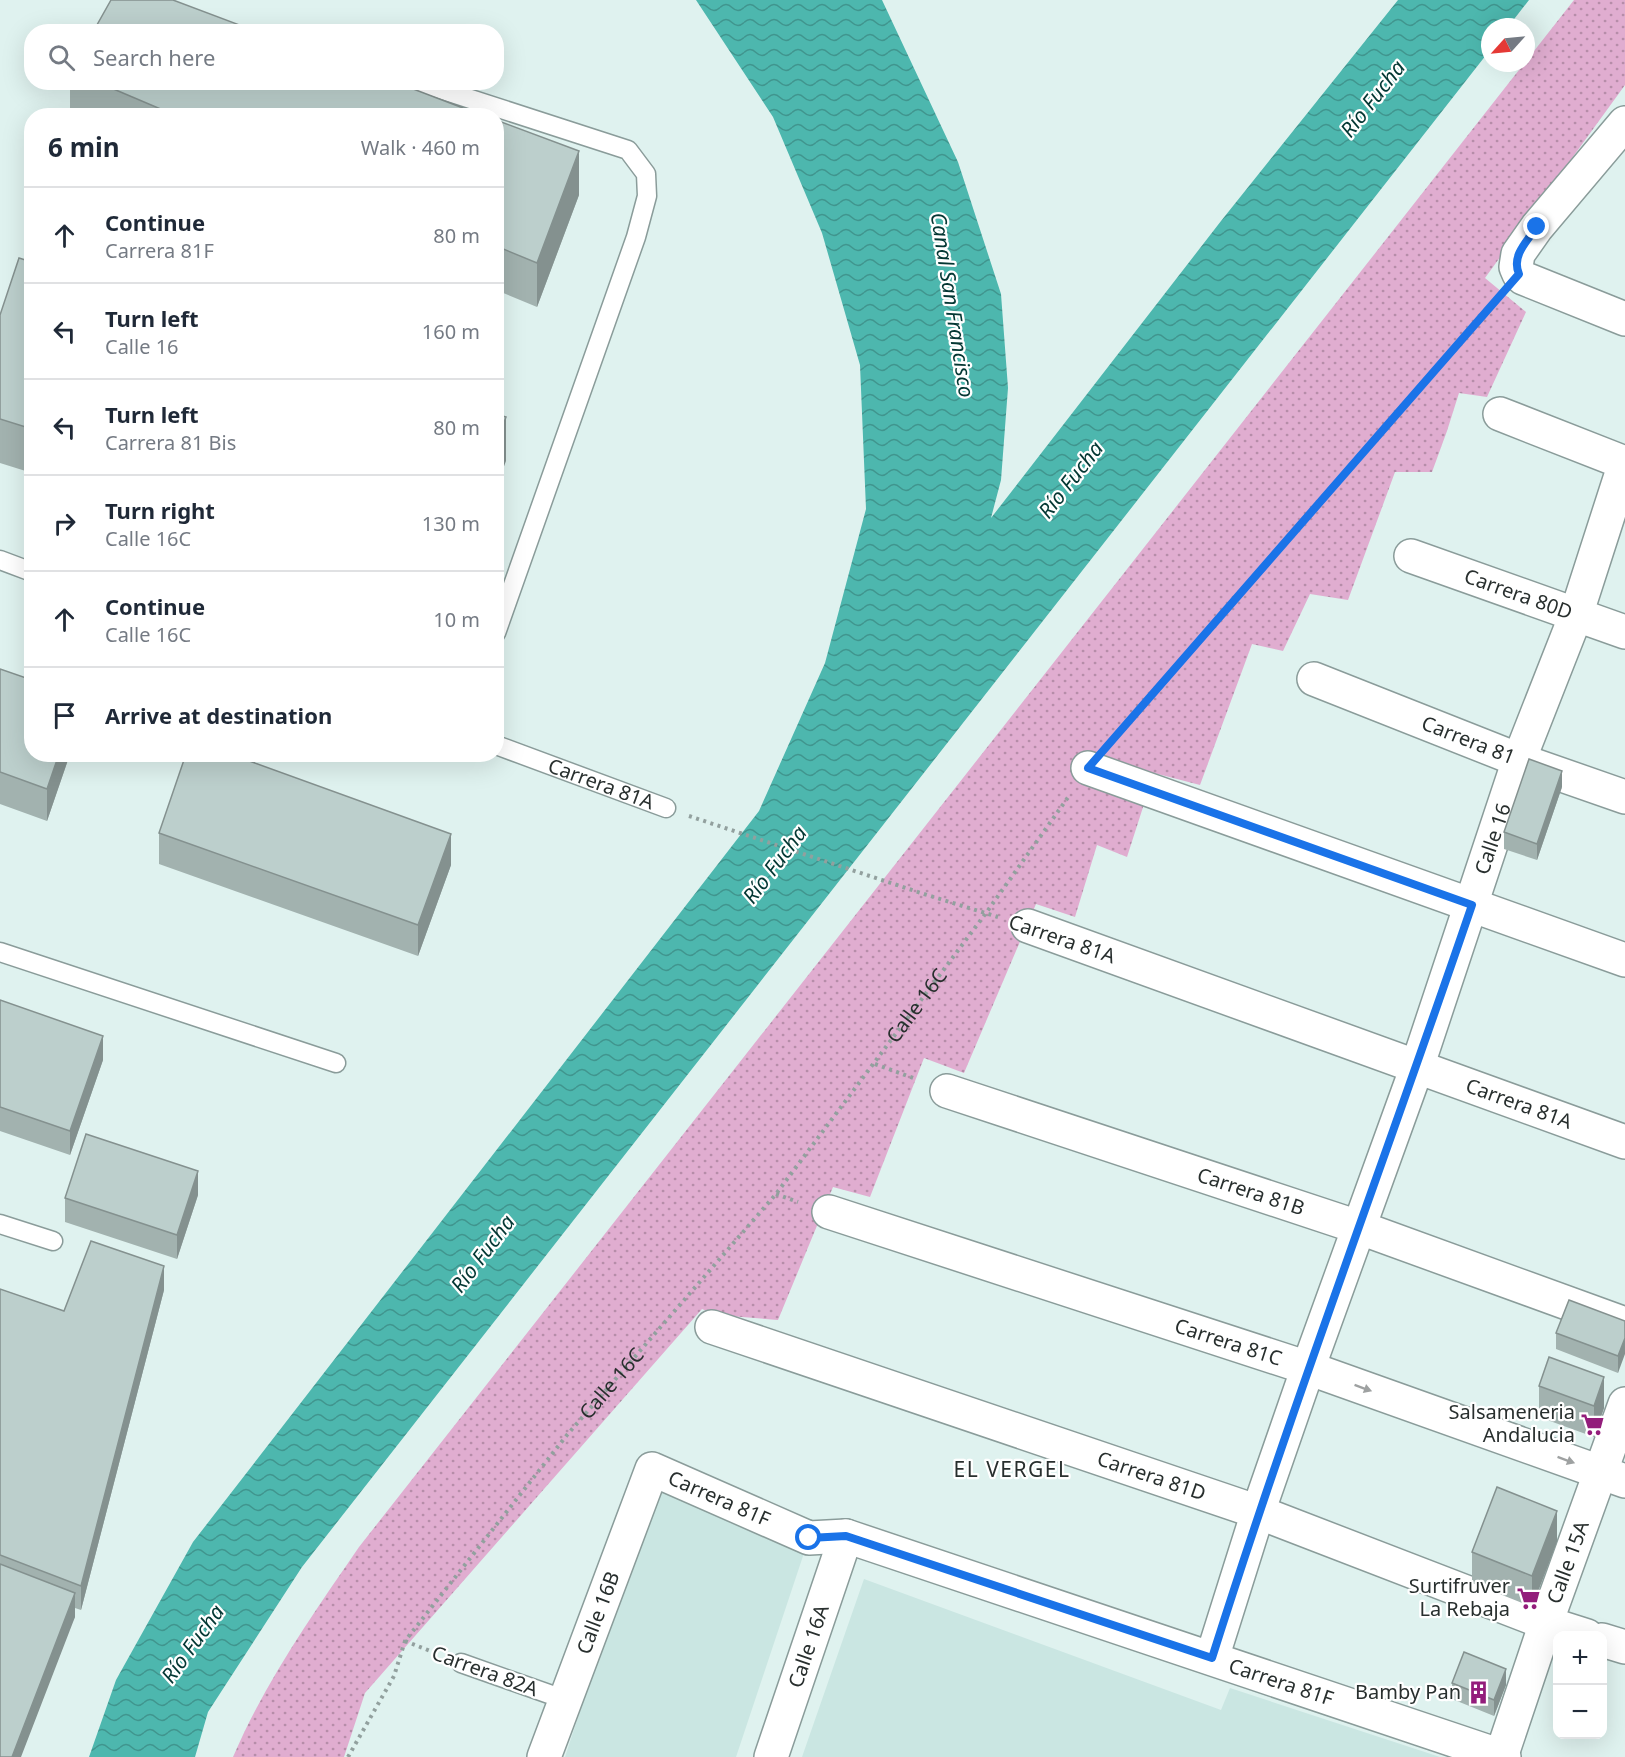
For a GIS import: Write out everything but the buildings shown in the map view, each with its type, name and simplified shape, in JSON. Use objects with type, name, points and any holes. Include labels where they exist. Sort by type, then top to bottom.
[{"type":"street","points":[[1625,123],[1537,227],[1518,254],[1517,271],[1625,319]]},
{"type":"street","points":[[1500,414],[1625,463]]},
{"type":"street","name":"Calle 16","points":[[1212,1658],[1258,1512],[1417,1067],[1520,760],[1576,615],[1625,463]]},
{"type":"street","name":"Carrera 80D","points":[[1411,556],[1625,632]]},
{"type":"street","name":"Carrera 81","points":[[1314,679],[1520,760],[1625,797]]},
{"type":"street","points":[[1088,768],[1625,960]]},
{"type":"street","name":"Carrera 81A","points":[[1028,926],[1625,1142]]},
{"type":"street","name":"Carrera 81B","points":[[947,1091],[1358,1227],[1625,1324]]},
{"type":"street","name":"Carrera 81C","points":[[829,1212],[1308,1368],[1613,1477]]},
{"type":"street","name":"Carrera 81D","points":[[712,1327],[1258,1512],[1546,1623],[1573,1631]]},
{"type":"street","name":"Calle 15A","points":[[1502,1757],[1546,1623],[1613,1477],[1625,1404]]},
{"type":"street","name":"Carrera 81F","points":[[652,1469],[809,1538],[846,1536],[1502,1757]]},
{"type":"street","name":"Calle 16B","points":[[544,1757],[652,1469]]},
{"type":"street","name":"Calle 16A","points":[[771,1757],[846,1536]]},
{"type":"street","points":[[1607,1642],[1625,1647]]},
{"type":"lane","points":[[443,90],[498,108]]},
{"type":"lane","points":[[504,110],[628,150],[646,174],[647,196],[636,237],[504,610]]},
{"type":"lane","points":[[0,560],[24,569]]},
{"type":"lane","name":"Carrera 81A","points":[[504,748],[666,808]]},
{"type":"lane","points":[[0,952],[336,1063]]},
{"type":"lane","points":[[0,1224],[53,1241]]},
{"type":"lane","name":"Carrera 82A","points":[[461,1663],[566,1700]]},
{"type":"path","name":"Calle 16C","points":[[348,1757],[394,1676],[405,1641],[567,1435],[776,1194],[986,913],[1088,768],[1517,271]]},
{"type":"path","name":"Carrera 81A","points":[[666,808],[924,894],[1028,926]]},
{"type":"path","points":[[875,1064],[947,1091]]},
{"type":"path","name":"Carrera 82A","points":[[405,1641],[461,1663]]},
{"type":"shaded area","points":[[1574,0],[1625,0],[1625,85],[1485,278],[1526,312],[1487,397],[1459,393],[1432,472],[1395,472],[1348,600],[1310,594],[1283,651],[1252,644],[1200,785],[1154,773],[1127,857],[1097,845],[1075,917],[1036,904],[964,1073],[924,1058],[870,1197],[833,1187],[778,1320],[717,1315],[702,1309],[365,1693],[344,1757],[233,1757],[275,1675],[359,1547],[1517,72],[1535,72],[1535,50]]},
{"type":"shaded area","points":[[654,1486],[809,1538],[736,1757],[565,1757]]},
{"type":"shaded area","points":[[864,1579],[1221,1710],[1230,1688],[1440,1757],[802,1757]]},
{"type":"water","points":[[696,0],[882,0],[958,162],[1001,294],[1008,388],[1001,480],[991,518],[1221,221],[1398,0],[1529,0],[1515,18],[1481,18],[1481,61],[302,1567],[208,1712],[195,1757],[89,1757],[116,1680],[193,1542],[759,811],[825,663],[866,509],[860,365],[822,233],[773,117]]},
{"type":"place","name":"Salsameneria Andalucia","points":[[1593,1424]]},
{"type":"place","name":"Surtifruver La Rebaja","points":[[1528,1598]]},
{"type":"place","name":"Bamby Pan","points":[[1479,1692]]},
{"type":"district","name":"EL VERGEL","points":[[1012,1470]]},
{"type":"route","points":[[809,1538],[846,1536],[1212,1658],[1258,1512],[1417,1067],[1472,905],[1088,768],[1519,274],[1516,267],[1518,254],[1537,227]]},
{"type":"water label","name":"Río Fucha","points":[[1373,99]]},
{"type":"water label","name":"Canal San Francisco","points":[[952,305]]},
{"type":"water label","name":"Río Fucha","points":[[1071,480]]},
{"type":"water label","name":"Río Fucha","points":[[775,865]]},
{"type":"water label","name":"Río Fucha","points":[[483,1254]]},
{"type":"water label","name":"Río Fucha","points":[[193,1644]]}]
